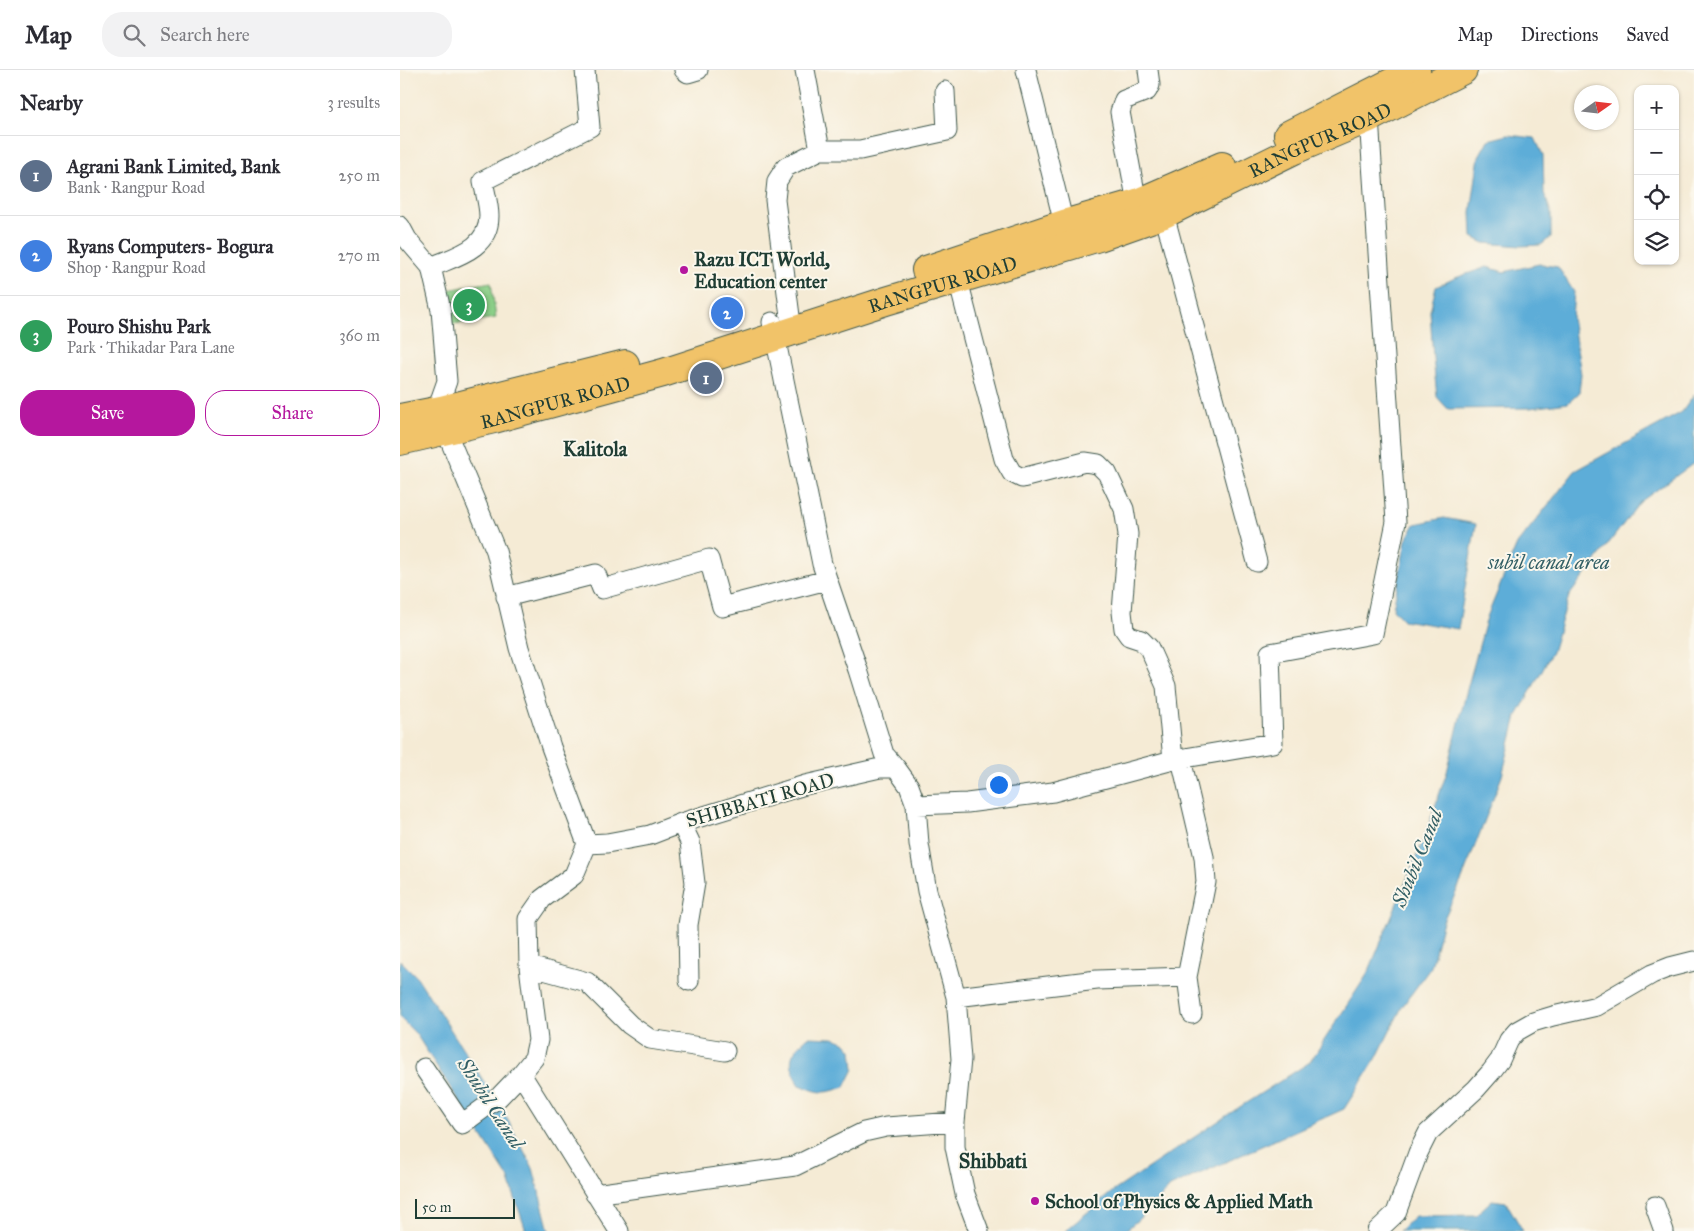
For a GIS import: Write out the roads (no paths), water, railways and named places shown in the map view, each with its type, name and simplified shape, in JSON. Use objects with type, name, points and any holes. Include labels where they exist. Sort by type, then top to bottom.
[{"type":"highway","name":"RANGPUR ROAD","points":[[779,325],[1064,224],[1137,203],[1209,172],[1416,70]]},
{"type":"highway","name":"RANGPUR ROAD","points":[[400,441],[443,420],[634,362],[958,280],[1099,237],[1164,214],[1294,150],[1370,118],[1463,70]]},
{"type":"highway","name":"RANGPUR ROAD","points":[[400,418],[443,420]]},
{"type":"street","points":[[431,266],[476,247],[486,235],[489,216],[483,181],[590,127],[587,70]]},
{"type":"street","points":[[684,70],[688,73],[698,70]]},
{"type":"street","points":[[805,70],[820,150]]},
{"type":"street","points":[[1026,70],[1064,224]]},
{"type":"street","points":[[1137,203],[1120,112],[1124,100],[1147,92],[1150,84],[1148,70]]},
{"type":"street","points":[[944,90],[947,131],[860,150],[820,150],[786,168],[777,181],[775,200],[779,325],[802,471],[822,564],[884,754],[909,786],[916,805],[919,844],[927,891],[956,998],[961,1059],[955,1122],[955,1147],[965,1194],[979,1231]]},
{"type":"street","points":[[916,805],[967,803],[1053,792],[1177,759],[1273,743],[1270,653],[1373,634],[1396,522],[1370,118]]},
{"type":"street","points":[[1164,214],[1257,562]]},
{"type":"street","points":[[400,226],[406,238],[431,266],[441,310],[447,381],[441,398],[443,420],[496,551],[520,648],[551,747],[587,844],[574,875],[542,899],[528,919],[529,966],[538,1040],[534,1058],[499,1097],[462,1124],[424,1068]]},
{"type":"street","points":[[958,280],[1004,459],[1012,473],[1022,478],[1085,462],[1098,464],[1107,473],[1124,509],[1128,534],[1122,612],[1124,629],[1129,636],[1141,640],[1149,648],[1166,686],[1177,759],[1204,857],[1206,882],[1186,977],[1192,1014]]},
{"type":"street","points":[[506,597],[596,574],[602,589],[709,559],[722,607],[828,580]]},
{"type":"street","name":"SHIBBATI ROAD","points":[[587,844],[607,843],[650,835],[681,823],[805,785],[880,768],[896,768]]},
{"type":"street","points":[[681,823],[690,842],[695,883],[688,925],[689,981]]},
{"type":"street","points":[[1377,1231],[1396,1213],[1418,1153],[1428,1133],[1492,1072],[1509,1040],[1517,1031],[1532,1022],[1597,1006],[1652,974],[1694,961]]},
{"type":"street","points":[[529,966],[587,982],[630,1026],[650,1039],[725,1051]]},
{"type":"street","points":[[956,998],[1097,980],[1186,977]]},
{"type":"street","points":[[521,1074],[619,1231]]},
{"type":"street","points":[[595,1194],[795,1166],[864,1132],[886,1127],[955,1122]]},
{"type":"street","points":[[1655,1206],[1664,1231]]},
{"type":"water","points":[[1508,135],[1535,138],[1543,155],[1544,193],[1551,213],[1551,237],[1541,245],[1521,246],[1484,243],[1472,237],[1471,212],[1479,156],[1488,140]]},
{"type":"water","points":[[1539,264],[1558,267],[1574,292],[1572,318],[1581,374],[1579,393],[1568,403],[1530,408],[1448,409],[1437,397],[1433,358],[1430,311],[1436,287],[1487,267],[1504,272]]},
{"type":"water","name":"subil canal area","points":[[1694,395],[1694,463],[1640,502],[1569,596],[1552,652],[1517,716],[1502,776],[1462,879],[1443,921],[1431,967],[1402,1007],[1376,1059],[1344,1109],[1170,1187],[1148,1211],[1125,1231],[1065,1231],[1112,1192],[1310,1062],[1368,973],[1424,838],[1447,772],[1487,617],[1517,544],[1575,471],[1682,412]]},
{"type":"water","points":[[1444,518],[1476,524],[1458,629],[1403,620],[1393,609],[1406,540],[1415,524]]},
{"type":"water","name":"Shubil Canal","points":[[400,960],[417,977],[504,1113],[533,1168],[549,1231],[526,1231],[508,1177],[416,1034],[400,1018]]},
{"type":"water","points":[[808,1037],[833,1038],[845,1042],[852,1050],[854,1069],[845,1087],[822,1092],[798,1084],[792,1069],[792,1058],[797,1048]]},
{"type":"water","points":[[1492,1200],[1506,1202],[1523,1231],[1399,1231],[1415,1216],[1476,1215]]},
{"type":"place","name":"Razu ICT World, Education center","points":[[684,270]]},
{"type":"place","name":"Pouro Shishu Park","points":[[469,305]]},
{"type":"place","name":"Ryans Computers- Bogura","points":[[727,313]]},
{"type":"place","name":"Agrani Bank Limited, Bank","points":[[706,378]]},
{"type":"place","name":"School of Physics & Applied Math","points":[[1035,1201]]},
{"type":"district","name":"Kalitola","points":[[595,449]]},
{"type":"district","name":"Shibbati","points":[[993,1161]]}]
